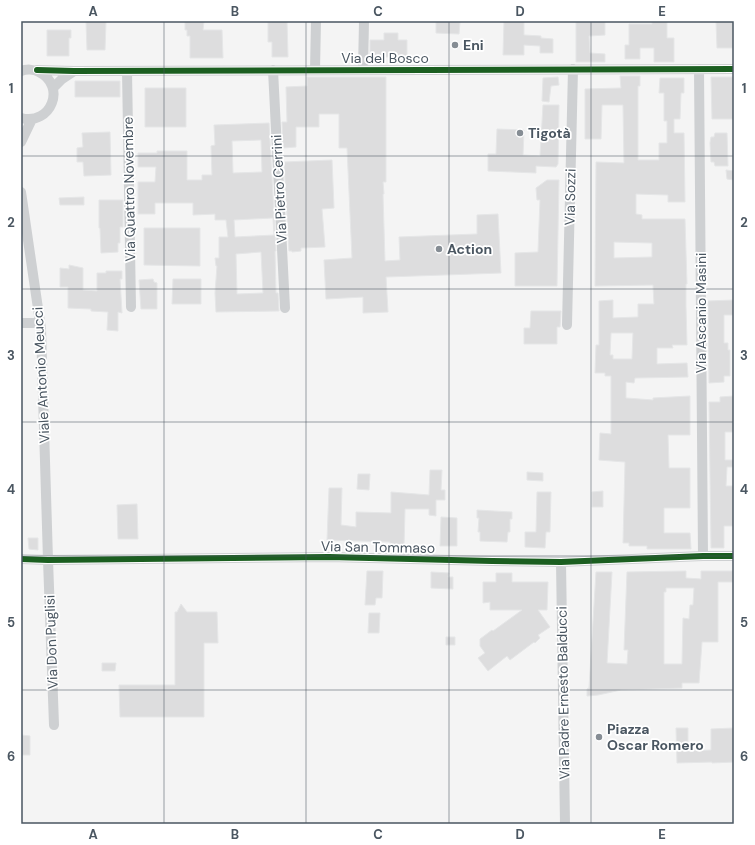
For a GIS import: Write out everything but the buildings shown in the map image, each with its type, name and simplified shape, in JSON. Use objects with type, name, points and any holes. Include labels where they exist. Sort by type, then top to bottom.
[{"type":"street","points":[[315,70],[316,21]]},
{"type":"street","points":[[363,70],[364,21]]},
{"type":"street","name":"Via del Bosco","points":[[22,68],[74,71],[734,69]]},
{"type":"street","name":"Via Sozzi","points":[[567,325],[573,69]]},
{"type":"street","name":"Via Ascanio Masini","points":[[699,69],[703,556]]},
{"type":"street","points":[[21,118],[32,119],[44,114],[53,101],[54,94],[50,80],[37,70]]},
{"type":"street","name":"Via Pietro Cerrini","points":[[273,70],[285,308]]},
{"type":"street","points":[[53,88],[62,79],[74,71]]},
{"type":"street","name":"Via Quattro Novembre","points":[[127,71],[131,307]]},
{"type":"street","points":[[21,142],[32,119]]},
{"type":"street","name":"Viale Antonio Meucci","points":[[21,192],[42,329],[48,560]]},
{"type":"street","points":[[21,323],[40,323]]},
{"type":"street","name":"Via San Tommaso","points":[[21,559],[328,557],[561,562],[734,556]]},
{"type":"street","name":"Via Don Puglisi","points":[[48,560],[54,725]]},
{"type":"street","name":"Via Padre Ernesto Balducci","points":[[561,562],[565,824]]},
{"type":"cycle path","points":[[37,70],[734,69]]},
{"type":"cycle path","points":[[21,559],[329,557],[561,562],[734,556]]},
{"type":"place","name":"Eni","points":[[455,45]]},
{"type":"place","name":"Tigotà","points":[[520,133]]},
{"type":"place","name":"Action","points":[[439,249]]},
{"type":"place","name":"Piazza Oscar Romero","points":[[599,737]]}]
